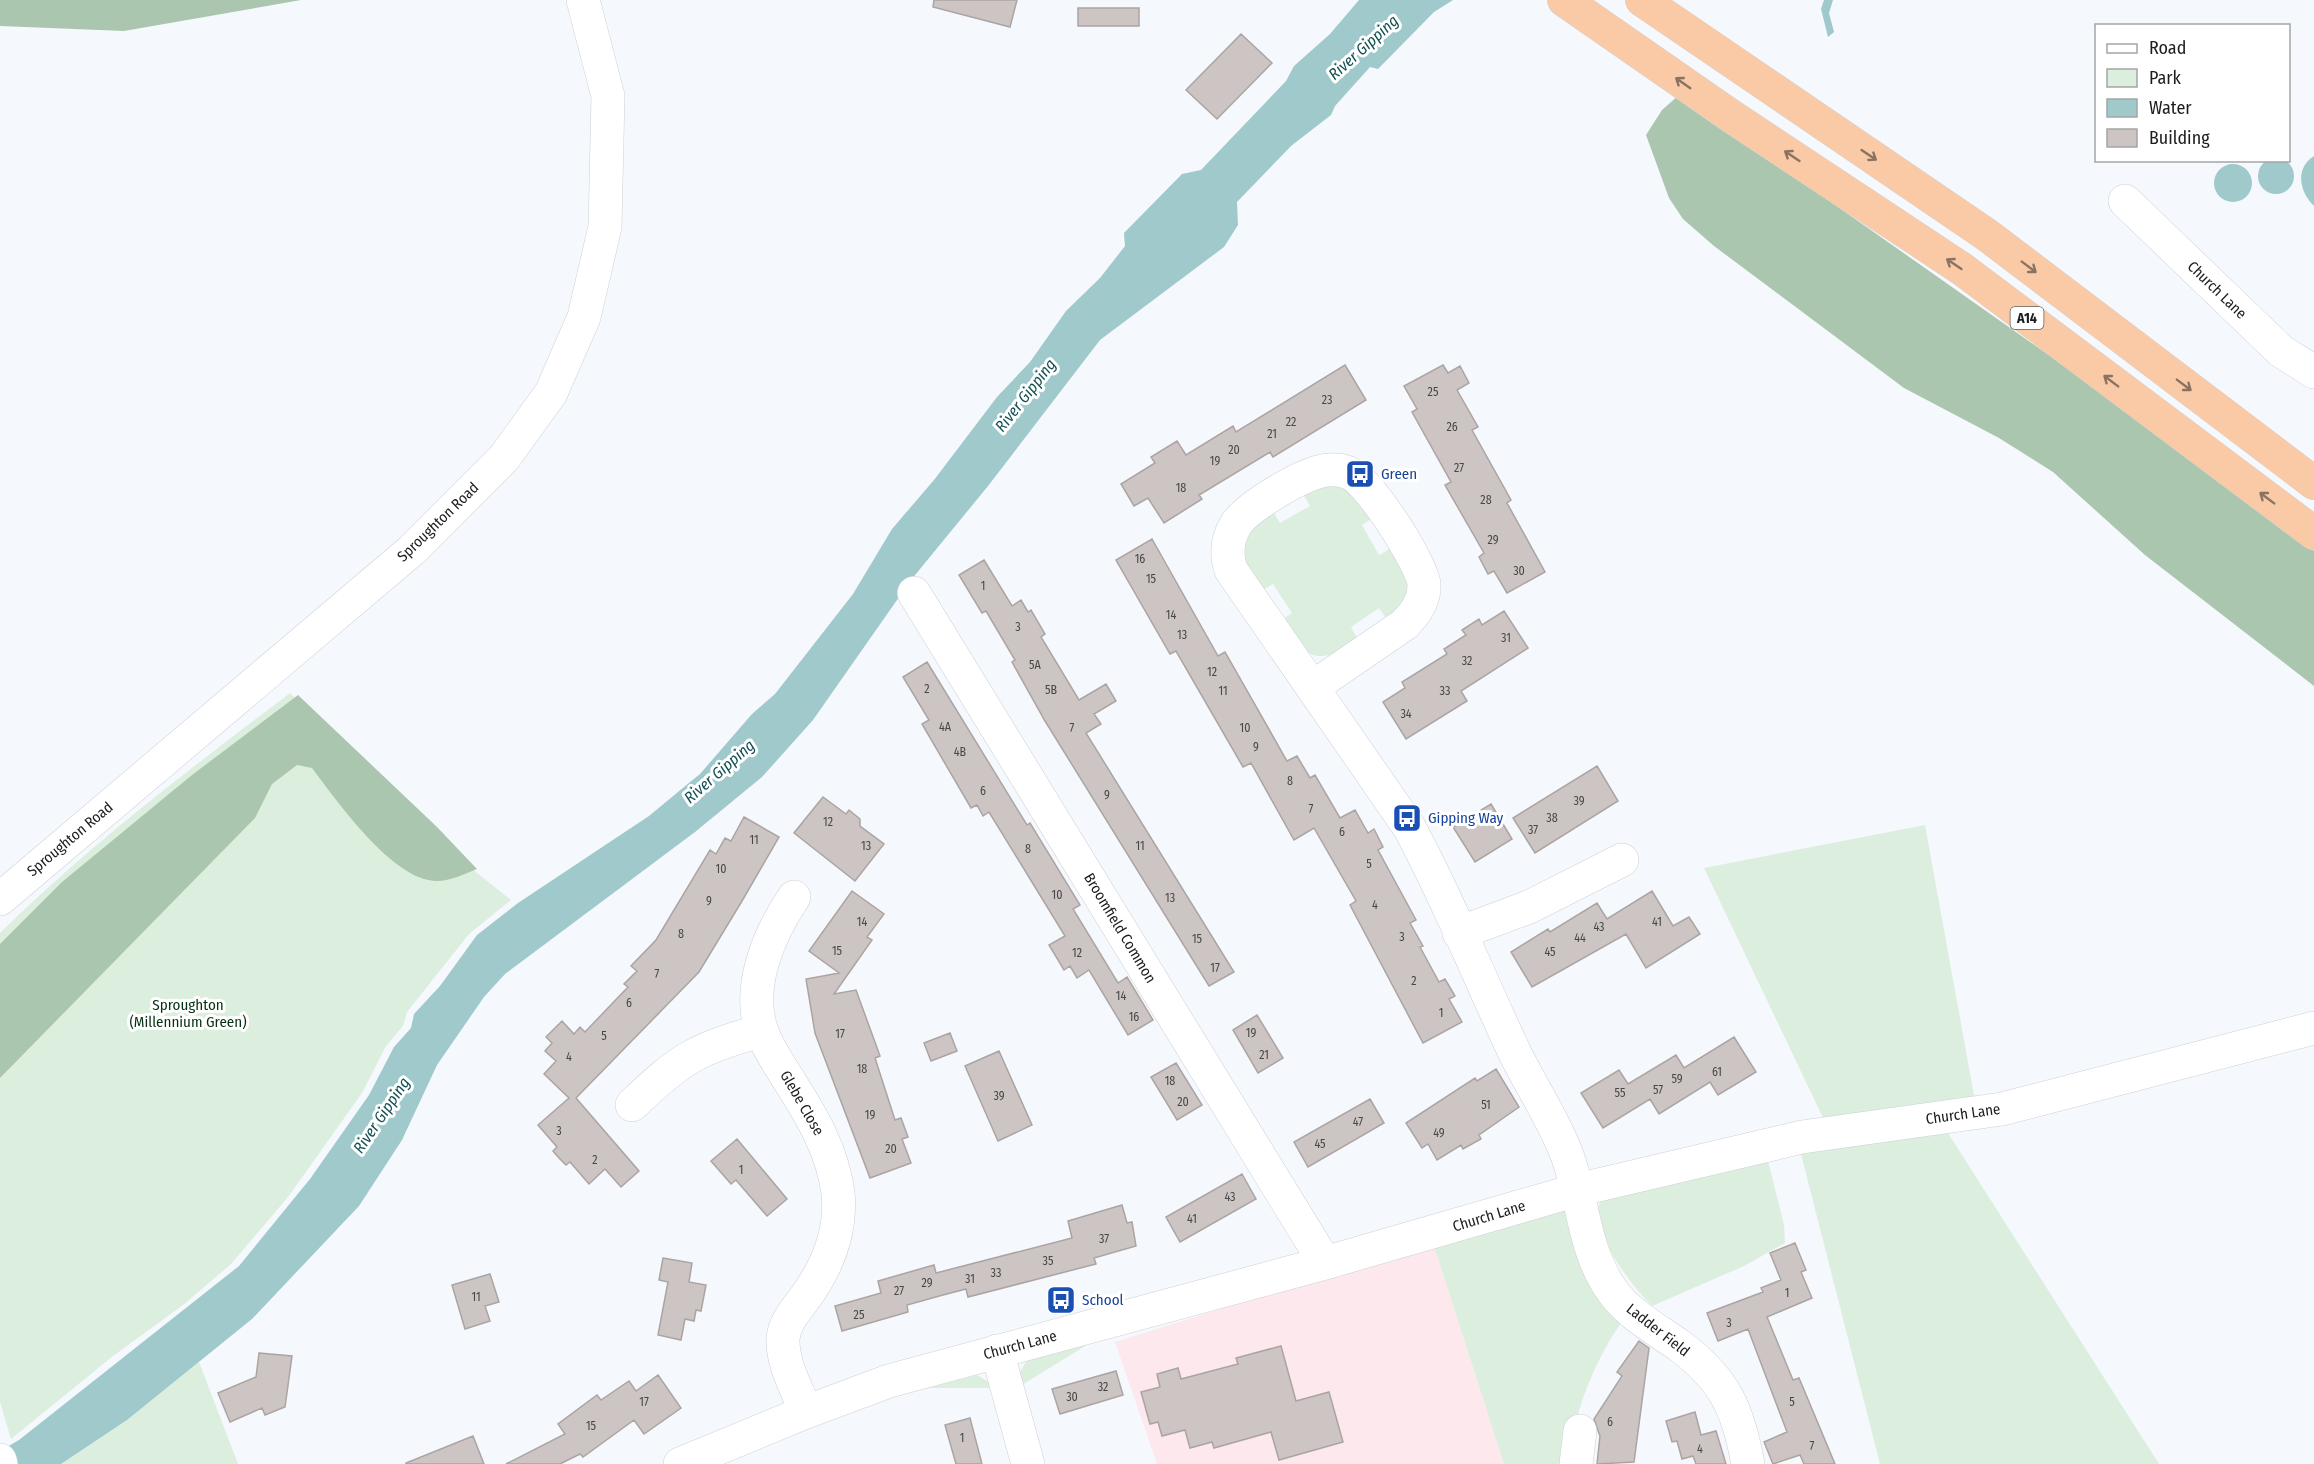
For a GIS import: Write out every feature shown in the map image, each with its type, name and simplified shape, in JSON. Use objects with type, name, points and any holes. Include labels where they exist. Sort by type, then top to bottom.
[{"type":"highway","name":"A14","points":[[1564,0],[1731,116],[1962,269],[2314,532]]},
{"type":"highway","points":[[1642,0],[1988,235],[2314,483]]},
{"type":"street","name":"Sproughton Road","points":[[0,899],[412,550],[504,458],[551,393],[585,317],[605,226],[608,96],[583,0]]},
{"type":"street","name":"Church Lane","points":[[2125,201],[2281,351],[2314,372]]},
{"type":"street","points":[[1313,687],[1405,624],[1416,612],[1423,596],[1424,585],[1419,568],[1374,494],[1356,476],[1339,470],[1310,475],[1247,512],[1234,528],[1228,548],[1228,560],[1238,581],[1409,827],[1431,868],[1514,1050],[1553,1121],[1568,1156],[1577,1190]]},
{"type":"street","name":"Broomfield Common","points":[[914,593],[1324,1263]]},
{"type":"street","points":[[1459,933],[1529,907],[1622,860]]},
{"type":"street","name":"Glebe Close","points":[[794,897],[772,935],[762,964],[758,998],[761,1031],[819,1128],[829,1152],[838,1196],[836,1237],[829,1256],[820,1275],[787,1324],[783,1337],[787,1364],[806,1412]]},
{"type":"street","name":"Church Lane","points":[[680,1464],[806,1412],[889,1382],[1324,1263],[1577,1190],[1802,1137],[2002,1109],[2314,1028]]},
{"type":"street","points":[[632,1105],[667,1071],[701,1049],[761,1031]]},
{"type":"street","name":"Ladder Field","points":[[1577,1190],[1590,1244],[1604,1279],[1639,1319],[1688,1353],[1725,1391],[1738,1416],[1748,1464]]},
{"type":"street","points":[[997,1351],[1028,1464]]},
{"type":"street","points":[[1576,1464],[1580,1431]]},
{"type":"shaded area","points":[[1433,1243],[1504,1464],[1157,1464],[1115,1342]]},
{"type":"green space","points":[[0,0],[301,0],[124,31],[0,26]]},
{"type":"green space","points":[[1679,95],[2087,382],[2314,551],[2314,686],[2145,555],[2053,472],[1999,438],[1904,388],[1714,246],[1683,219],[1669,198],[1646,135],[1662,110]]},
{"type":"green space","points":[[1339,480],[1377,515],[1362,525],[1379,555],[1395,546],[1415,587],[1389,623],[1379,608],[1351,627],[1360,643],[1322,656],[1306,651],[1277,623],[1292,613],[1273,584],[1258,593],[1238,546],[1271,508],[1280,523],[1310,506],[1301,490]]},
{"type":"green space","name":"Sproughton (Millennium Green)","points":[[290,693],[467,865],[511,900],[469,934],[407,1012],[403,1026],[386,1046],[362,1093],[288,1197],[231,1264],[183,1305],[113,1356],[11,1439],[0,1402],[0,933],[105,838]]},
{"type":"green space","points":[[298,695],[437,827],[477,869],[452,879],[437,881],[420,877],[402,868],[367,837],[312,768],[297,765],[272,784],[255,818],[0,1078],[0,944],[62,882],[192,775]]},
{"type":"green space","points":[[1925,825],[1975,1101],[1825,1122],[1704,868]]},
{"type":"green space","points":[[1946,1130],[2159,1464],[1880,1464],[1801,1154]]},
{"type":"green space","points":[[1766,1153],[1784,1225],[1785,1243],[1744,1266],[1652,1306],[1623,1271],[1605,1240],[1599,1225],[1598,1211],[1602,1199]]},
{"type":"green space","points":[[1564,1208],[1621,1323],[1601,1356],[1586,1390],[1575,1427],[1568,1464],[1504,1464],[1433,1243]]},
{"type":"green space","points":[[1090,1343],[1022,1385],[1019,1374],[1027,1360]]},
{"type":"green space","points":[[199,1362],[238,1464],[61,1464],[127,1420]]},
{"type":"green space","points":[[977,1375],[998,1388],[929,1388]]},
{"type":"water","name":"River Gipping","points":[[1359,0],[1453,0],[1434,12],[1378,69],[1370,67],[1335,106],[1331,115],[1291,146],[1237,202],[1238,225],[1224,247],[1100,340],[988,486],[911,580],[813,720],[762,777],[695,832],[505,974],[484,997],[437,1065],[402,1140],[359,1206],[252,1319],[127,1420],[61,1464],[0,1464],[0,1451],[19,1440],[239,1266],[310,1179],[369,1095],[394,1047],[411,1028],[414,1014],[440,986],[477,935],[518,903],[649,816],[700,774],[752,714],[775,694],[853,594],[892,529],[934,480],[997,397],[1030,362],[1066,311],[1100,278],[1125,246],[1124,233],[1182,174],[1201,170],[1286,81],[1294,66],[1330,34]]},
{"type":"water","points":[[1824,0],[1833,0],[1829,13],[1834,32],[1828,37],[1821,9]]},
{"type":"water","points":[[2314,156],[2314,206],[2305,195],[2301,181],[2304,167]]},
{"type":"water","points":[[2264,162],[2288,162],[2293,169],[2293,183],[2283,193],[2269,193],[2259,183],[2259,169]]},
{"type":"water","points":[[2233,164],[2246,170],[2252,183],[2246,196],[2233,202],[2220,196],[2214,183],[2220,170]]},
{"type":"building","points":[[934,0],[1017,0],[1010,27],[933,7]]},
{"type":"building","points":[[1078,8],[1139,8],[1139,26],[1078,26]]},
{"type":"building","points":[[1241,34],[1272,63],[1217,119],[1186,90]]},
{"type":"building","points":[[1345,365],[1366,400],[1273,457],[1270,452],[1199,495],[1202,499],[1164,523],[1148,498],[1134,506],[1121,484],[1155,463],[1151,457],[1177,441],[1186,455],[1233,426],[1236,432]]},
{"type":"building","points":[[1443,365],[1448,373],[1460,366],[1469,383],[1457,390],[1478,427],[1472,430],[1511,500],[1507,503],[1545,572],[1507,593],[1494,571],[1488,574],[1479,557],[1484,553],[1445,485],[1451,482],[1412,412],[1417,409],[1404,386]]},
{"type":"building","points":[[1152,539],[1218,656],[1225,652],[1287,761],[1297,756],[1310,778],[1315,775],[1340,818],[1355,810],[1368,833],[1374,829],[1383,847],[1378,850],[1416,920],[1410,923],[1423,946],[1420,947],[1439,982],[1445,979],[1455,996],[1449,999],[1462,1022],[1423,1043],[1350,905],[1356,901],[1314,828],[1294,840],[1251,763],[1243,767],[1176,651],[1170,654],[1116,560]]},
{"type":"building","points":[[984,560],[1012,606],[1021,600],[1028,612],[1031,610],[1045,634],[1041,637],[1079,700],[1106,684],[1116,701],[1094,714],[1101,724],[1086,733],[1234,972],[1209,986],[1045,721],[1012,662],[1015,660],[986,611],[982,613],[959,575]]},
{"type":"building","points":[[1504,611],[1528,648],[1461,691],[1467,701],[1406,739],[1383,702],[1405,688],[1402,682],[1447,654],[1444,649],[1466,635],[1462,630],[1479,619],[1482,625]]},
{"type":"building","points":[[927,662],[1027,825],[1030,823],[1080,905],[1073,909],[1118,983],[1127,977],[1153,1020],[1128,1035],[1089,970],[1077,978],[1070,966],[1064,970],[1049,945],[1065,936],[989,812],[983,816],[977,805],[971,808],[922,724],[929,720],[903,677]]},
{"type":"building","points":[[1597,766],[1618,801],[1535,853],[1513,818]]},
{"type":"building","points":[[823,797],[846,814],[849,810],[860,819],[860,826],[884,844],[855,881],[794,833]]},
{"type":"building","points":[[1491,804],[1512,839],[1475,862],[1453,827]]},
{"type":"building","points":[[744,817],[779,837],[742,901],[699,972],[576,1098],[639,1171],[621,1187],[605,1169],[589,1184],[570,1162],[566,1165],[559,1158],[553,1151],[557,1147],[538,1125],[569,1098],[544,1074],[556,1061],[545,1051],[552,1043],[546,1037],[562,1021],[574,1034],[580,1027],[585,1032],[628,987],[624,984],[637,971],[631,966],[656,940],[710,850],[716,854],[725,838],[731,841]]},
{"type":"building","points":[[852,891],[884,914],[867,937],[872,940],[834,994],[856,990],[880,1056],[875,1058],[895,1120],[901,1118],[908,1137],[902,1139],[911,1163],[870,1178],[815,1033],[806,979],[839,973],[809,951]]},
{"type":"building","points":[[1652,891],[1673,926],[1689,917],[1700,934],[1646,968],[1626,934],[1532,987],[1511,952],[1548,929],[1550,932],[1597,903],[1607,919]]},
{"type":"building","points":[[1257,1015],[1283,1058],[1258,1073],[1233,1030]]},
{"type":"building","points":[[950,1033],[957,1051],[931,1061],[924,1043]]},
{"type":"building","points":[[1734,1037],[1756,1072],[1718,1095],[1710,1082],[1659,1114],[1650,1099],[1603,1128],[1581,1093],[1619,1070],[1628,1084],[1676,1055],[1684,1068]]},
{"type":"building","points":[[999,1051],[1032,1125],[998,1141],[965,1066]]},
{"type":"building","points":[[1176,1063],[1202,1105],[1177,1120],[1151,1077]]},
{"type":"building","points":[[1496,1069],[1519,1107],[1479,1135],[1481,1139],[1463,1149],[1461,1145],[1437,1160],[1428,1144],[1422,1148],[1406,1123],[1475,1078],[1477,1081]]},
{"type":"building","points":[[1370,1099],[1384,1123],[1308,1167],[1294,1142]]},
{"type":"building","points":[[737,1139],[787,1199],[767,1216],[736,1180],[731,1184],[711,1161]]},
{"type":"building","points":[[1242,1174],[1256,1199],[1180,1242],[1166,1217]]},
{"type":"building","points":[[1122,1205],[1127,1223],[1132,1222],[1136,1246],[1094,1258],[1096,1264],[968,1297],[966,1289],[907,1305],[908,1312],[842,1331],[835,1306],[881,1293],[878,1281],[934,1265],[936,1273],[1072,1238],[1068,1221]]},
{"type":"building","points":[[1795,1243],[1806,1270],[1801,1272],[1812,1298],[1767,1317],[1793,1380],[1799,1378],[1835,1464],[1804,1464],[1800,1455],[1773,1464],[1764,1442],[1787,1432],[1748,1329],[1718,1341],[1707,1313],[1763,1292],[1761,1288],[1781,1280],[1770,1253]]},
{"type":"building","points":[[663,1258],[692,1263],[689,1282],[706,1285],[701,1311],[696,1310],[694,1321],[685,1319],[681,1340],[658,1335],[668,1282],[659,1280]]},
{"type":"building","points":[[490,1274],[499,1302],[485,1306],[490,1321],[465,1329],[452,1285]]},
{"type":"building","points":[[1639,1341],[1649,1348],[1634,1462],[1597,1464],[1600,1436],[1594,1419],[1622,1376],[1617,1372]]},
{"type":"building","points":[[1281,1346],[1296,1401],[1329,1392],[1343,1442],[1279,1460],[1271,1432],[1214,1448],[1212,1442],[1190,1448],[1185,1430],[1162,1436],[1158,1422],[1150,1424],[1141,1392],[1160,1387],[1157,1374],[1178,1368],[1181,1379],[1238,1364],[1236,1358]]},
{"type":"building","points":[[259,1353],[292,1356],[285,1407],[265,1415],[262,1408],[230,1422],[218,1393],[256,1377]]},
{"type":"building","points":[[1116,1371],[1123,1395],[1060,1414],[1052,1389]]},
{"type":"building","points":[[658,1375],[681,1408],[644,1434],[634,1420],[583,1457],[580,1454],[560,1464],[506,1464],[565,1434],[558,1424],[597,1395],[601,1400],[629,1381],[636,1391]]},
{"type":"building","points":[[1695,1412],[1701,1435],[1716,1431],[1726,1464],[1696,1464],[1693,1456],[1682,1459],[1677,1441],[1672,1442],[1666,1421]]},
{"type":"building","points":[[970,1418],[982,1464],[956,1464],[945,1425]]},
{"type":"building","points":[[473,1436],[484,1464],[406,1464],[406,1463]]},
{"type":"place","name":"Green","points":[[1360,474]]},
{"type":"place","name":"Gipping Way","points":[[1407,818]]},
{"type":"place","name":"School","points":[[1061,1300]]}]
